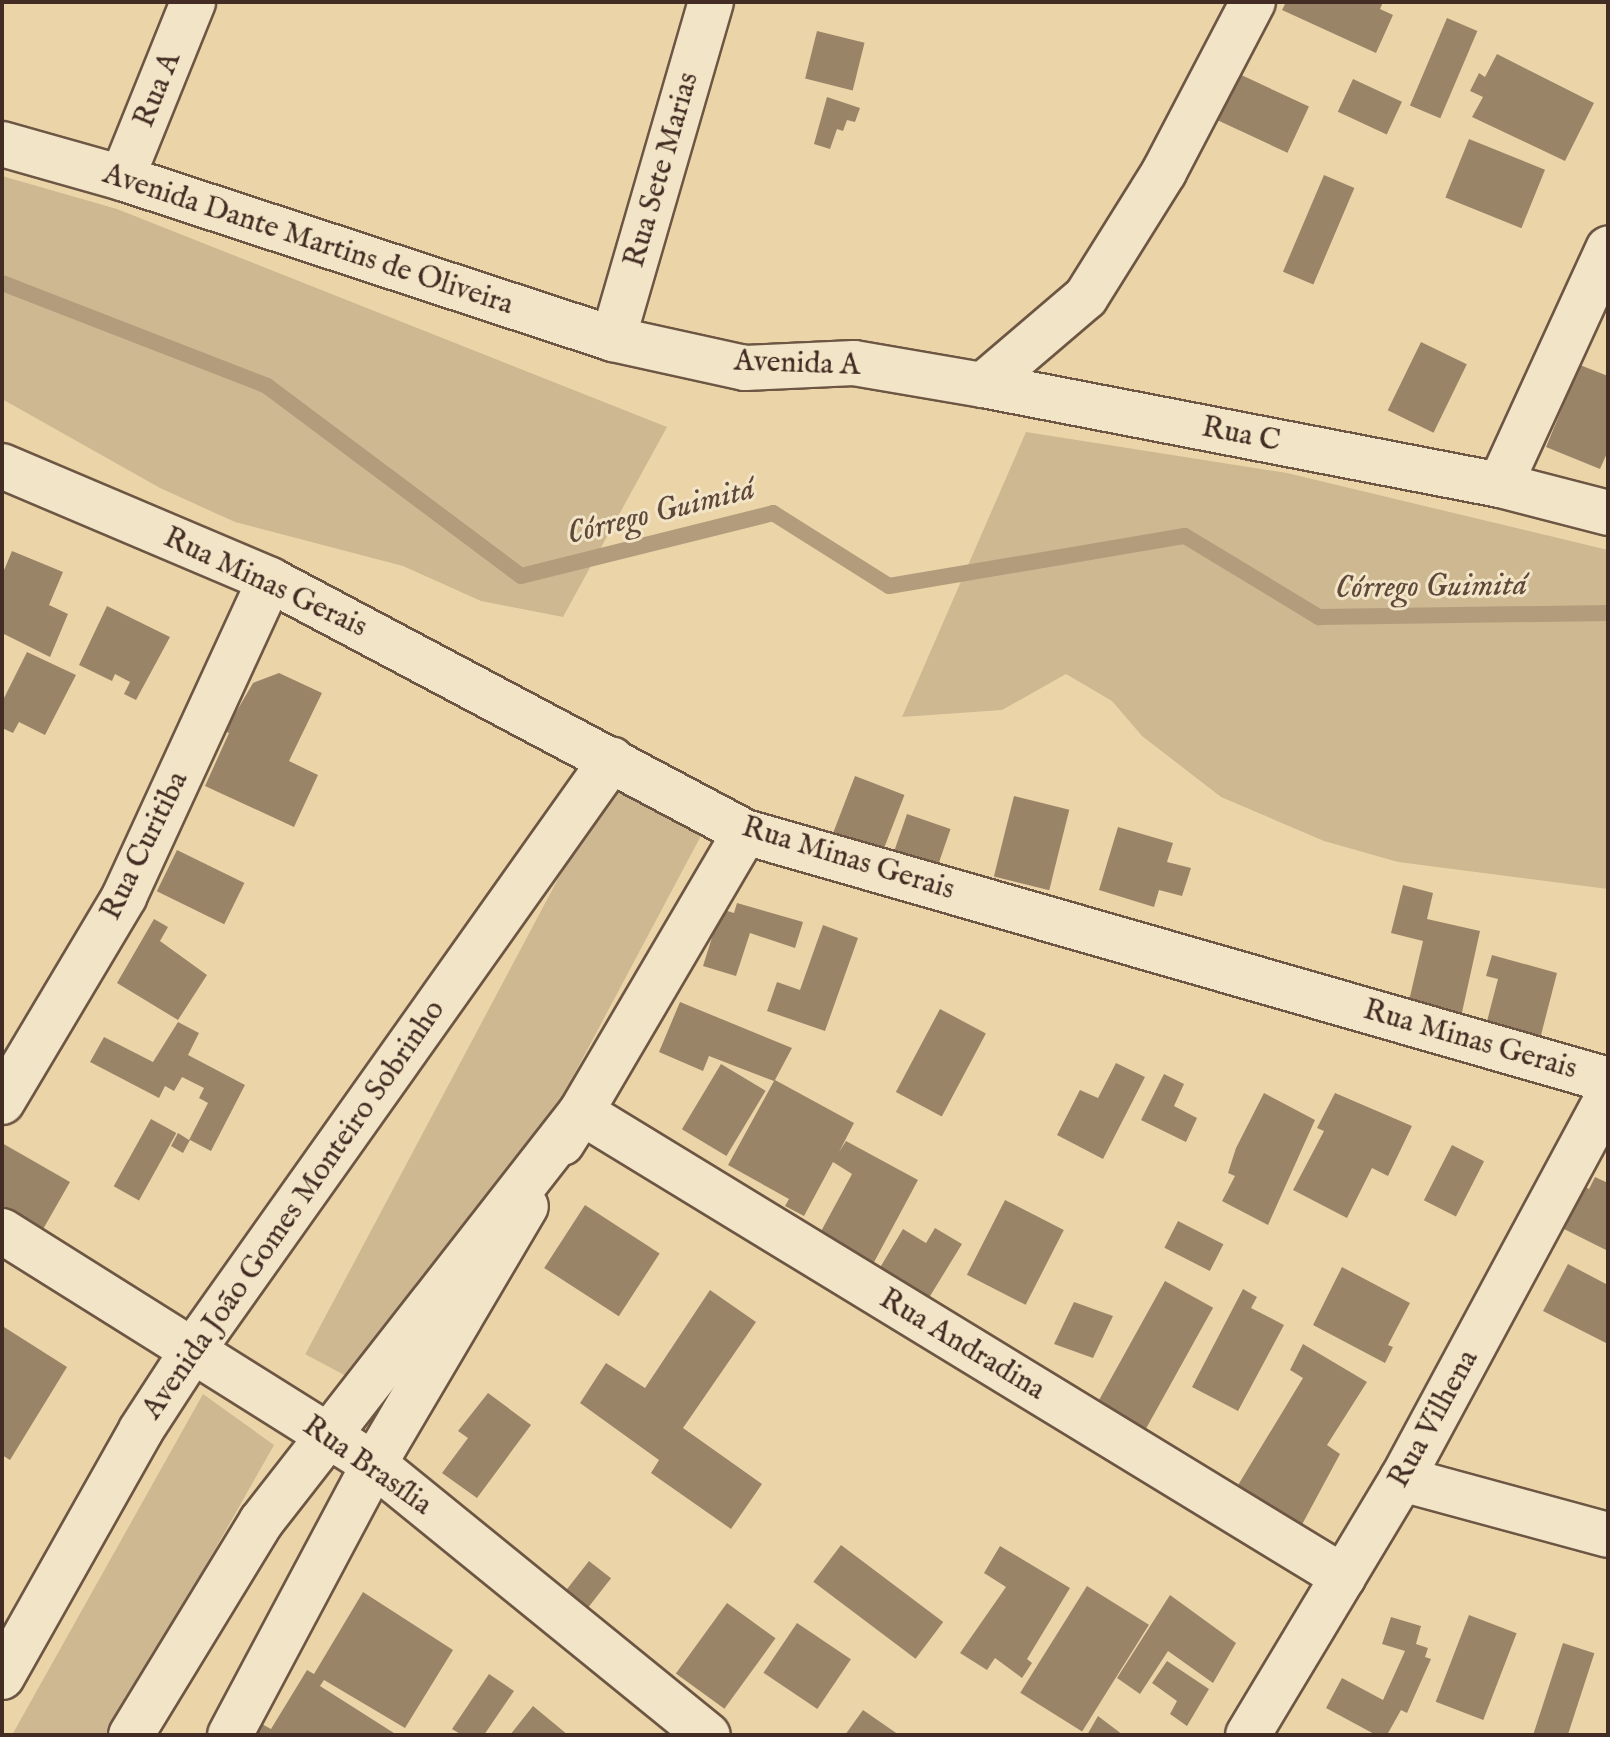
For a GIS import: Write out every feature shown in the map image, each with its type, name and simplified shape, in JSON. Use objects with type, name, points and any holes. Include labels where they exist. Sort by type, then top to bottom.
[{"type":"street","name":"Rua A","points":[[122,178],[193,2]]},
{"type":"street","name":"Rua Sete Marias","points":[[613,339],[711,2]]},
{"type":"street","points":[[983,385],[1086,297],[1164,172],[1253,2]]},
{"type":"street","name":"Avenida Dante Martins de Oliveira","points":[[2,144],[122,178],[613,339]]},
{"type":"street","points":[[1500,485],[1608,249]]},
{"type":"street","name":"Avenida A","points":[[613,339],[745,368],[854,363],[983,385]]},
{"type":"street","name":"Rua C","points":[[983,385],[1500,485],[1608,513]]},
{"type":"street","name":"Rua Minas Gerais","points":[[2,466],[270,580],[745,832],[1608,1080]]},
{"type":"street","name":"Rua Curitiba","points":[[2,1102],[124,897],[270,580]]},
{"type":"street","name":"Avenida João Gomes Monteiro Sobrinho","points":[[2,1677],[141,1430],[193,1350],[612,759]]},
{"type":"street","points":[[230,1735],[374,1464],[745,832]]},
{"type":"street","name":"Rua Vilhena","points":[[1248,1735],[1402,1479],[1608,1096]]},
{"type":"street","points":[[131,1735],[261,1522],[581,1112]]},
{"type":"street","name":"Rua Andradina","points":[[581,1112],[1343,1577]]},
{"type":"street","name":"Rua Brasília","points":[[2,1231],[374,1464],[708,1735]]},
{"type":"street","points":[[1402,1479],[1608,1535]]},
{"type":"shaded area","points":[[2,176],[117,209],[667,427],[563,617],[481,601],[403,566],[235,522],[160,488],[2,399]]},
{"type":"shaded area","points":[[1026,432],[1287,473],[1608,550],[1608,889],[1398,862],[1324,841],[1221,797],[1142,736],[1112,701],[1066,674],[1002,710],[902,717]]},
{"type":"shaded area","points":[[609,783],[703,833],[399,1404],[305,1354]]},
{"type":"shaded area","points":[[203,1394],[274,1445],[110,1735],[12,1735]]},
{"type":"building","points":[[1286,2],[1383,2],[1380,9],[1393,15],[1376,53],[1282,10]]},
{"type":"building","points":[[1447,18],[1477,31],[1440,118],[1410,105]]},
{"type":"building","points":[[817,31],[865,43],[853,90],[805,79]]},
{"type":"building","points":[[1497,54],[1594,103],[1565,161],[1472,117],[1483,97],[1470,91],[1479,73],[1485,77]]},
{"type":"building","points":[[1222,66],[1309,107],[1287,153],[1200,112]]},
{"type":"building","points":[[1353,79],[1402,102],[1387,134],[1338,112]]},
{"type":"building","points":[[827,97],[860,108],[855,122],[847,120],[843,131],[837,129],[830,149],[814,144]]},
{"type":"building","points":[[1469,139],[1545,170],[1521,228],[1445,197]]},
{"type":"building","points":[[1324,175],[1354,188],[1313,285],[1283,272]]},
{"type":"building","points":[[1421,342],[1467,364],[1434,433],[1388,410]]},
{"type":"building","points":[[1580,365],[1608,376],[1608,451],[1600,469],[1546,447]]},
{"type":"building","points":[[12,551],[63,572],[49,605],[68,614],[50,657],[2,633],[2,575]]},
{"type":"building","points":[[107,606],[170,637],[136,700],[124,694],[130,682],[115,674],[112,681],[79,665]]},
{"type":"building","points":[[27,652],[76,675],[45,735],[19,722],[13,733],[2,728],[2,702]]},
{"type":"building","points":[[279,673],[322,693],[289,761],[318,775],[294,827],[205,786],[229,733],[225,731],[253,683]]},
{"type":"building","points":[[855,776],[904,795],[880,858],[831,839]]},
{"type":"building","points":[[1014,796],[1069,810],[1049,890],[994,877]]},
{"type":"building","points":[[907,814],[950,829],[936,872],[892,857]]},
{"type":"building","points":[[1118,827],[1173,843],[1167,862],[1191,868],[1182,896],[1159,890],[1154,907],[1099,890]]},
{"type":"building","points":[[177,850],[244,883],[224,924],[157,891]]},
{"type":"building","points":[[1403,885],[1433,893],[1427,919],[1480,931],[1461,1017],[1408,1005],[1423,941],[1391,933]]},
{"type":"building","points":[[737,903],[803,922],[795,948],[750,933],[736,976],[703,966],[721,909],[734,913]]},
{"type":"building","points":[[154,919],[168,927],[160,941],[207,975],[178,1020],[117,983]]},
{"type":"building","points":[[823,925],[858,938],[825,1031],[767,1011],[777,982],[800,990]]},
{"type":"building","points":[[1492,955],[1557,973],[1540,1039],[1486,1025],[1498,979],[1486,976]]},
{"type":"building","points":[[680,1002],[792,1048],[775,1080],[854,1123],[839,1152],[846,1141],[918,1180],[865,1279],[812,1248],[852,1174],[833,1162],[804,1216],[785,1206],[789,1199],[728,1165],[774,1081],[709,1056],[703,1071],[659,1052]]},
{"type":"building","points":[[940,1009],[986,1033],[942,1116],[896,1092]]},
{"type":"building","points":[[178,1022],[199,1033],[188,1055],[245,1085],[211,1151],[190,1140],[183,1153],[171,1146],[178,1133],[189,1140],[208,1103],[199,1098],[204,1088],[182,1077],[174,1091],[165,1086],[159,1098],[90,1062],[104,1037],[153,1062]]},
{"type":"building","points":[[1116,1063],[1145,1077],[1103,1159],[1057,1135],[1080,1090],[1098,1098]]},
{"type":"building","points":[[721,1064],[766,1091],[726,1156],[682,1129]]},
{"type":"building","points":[[1164,1074],[1184,1084],[1174,1106],[1197,1118],[1186,1142],[1141,1120]]},
{"type":"building","points":[[1264,1093],[1315,1120],[1268,1225],[1222,1201],[1235,1176],[1228,1173],[1236,1148]]},
{"type":"building","points":[[1335,1093],[1412,1126],[1388,1176],[1372,1168],[1347,1218],[1293,1190],[1324,1131],[1317,1128]]},
{"type":"building","points":[[151,1119],[176,1133],[139,1200],[114,1186]]},
{"type":"building","points":[[2,1143],[70,1182],[42,1231],[2,1209]]},
{"type":"building","points":[[1452,1145],[1484,1161],[1456,1217],[1424,1200]]},
{"type":"building","points":[[1595,1177],[1608,1183],[1608,1251],[1556,1225],[1578,1183],[1589,1189]]},
{"type":"building","points":[[1005,1200],[1064,1230],[1026,1305],[967,1275]]},
{"type":"building","points":[[585,1205],[660,1253],[619,1316],[544,1268]]},
{"type":"building","points":[[1178,1221],[1223,1244],[1210,1271],[1164,1248]]},
{"type":"building","points":[[935,1228],[962,1244],[927,1301],[878,1271],[903,1229],[926,1243]]},
{"type":"building","points":[[1568,1264],[1608,1285],[1608,1344],[1543,1311]]},
{"type":"building","points":[[1342,1267],[1410,1303],[1388,1345],[1393,1347],[1385,1363],[1313,1325]]},
{"type":"building","points":[[1165,1281],[1213,1308],[1146,1428],[1098,1402]]},
{"type":"building","points":[[1243,1289],[1257,1297],[1251,1308],[1284,1325],[1238,1411],[1192,1387]]},
{"type":"building","points":[[710,1290],[756,1322],[683,1428],[762,1484],[731,1529],[651,1473],[659,1460],[580,1403],[606,1363],[645,1388]]},
{"type":"building","points":[[1074,1302],[1113,1316],[1093,1358],[1054,1344]]},
{"type":"building","points":[[4,1327],[67,1367],[10,1460],[2,1455]]},
{"type":"building","points":[[1303,1344],[1367,1382],[1327,1445],[1340,1454],[1298,1532],[1229,1500],[1303,1378],[1290,1370]]},
{"type":"building","points":[[488,1393],[531,1425],[477,1498],[442,1473],[468,1438],[458,1431]]},
{"type":"building","points":[[841,1545],[943,1622],[916,1659],[813,1582]]},
{"type":"building","points":[[1000,1546],[1070,1588],[1027,1659],[1032,1663],[1022,1678],[995,1658],[987,1670],[960,1653],[1006,1587],[984,1573]]},
{"type":"building","points":[[589,1561],[611,1578],[586,1611],[564,1593]]},
{"type":"building","points":[[1087,1586],[1149,1625],[1082,1732],[1020,1693]]},
{"type":"building","points":[[363,1592],[453,1650],[405,1728],[324,1680],[320,1686],[397,1735],[253,1735],[260,1723],[271,1729],[307,1670],[314,1674]]},
{"type":"building","points":[[1170,1595],[1236,1643],[1213,1683],[1168,1651],[1140,1694],[1117,1678]]},
{"type":"building","points":[[727,1603],[776,1638],[724,1709],[676,1673]]},
{"type":"building","points":[[1469,1615],[1517,1633],[1483,1720],[1436,1702]]},
{"type":"building","points":[[1391,1617],[1421,1626],[1416,1644],[1428,1648],[1425,1657],[1431,1659],[1407,1713],[1401,1710],[1387,1735],[1376,1735],[1326,1708],[1342,1678],[1383,1700],[1405,1651],[1382,1644]]},
{"type":"building","points":[[797,1623],[851,1659],[817,1709],[763,1673]]},
{"type":"building","points":[[1563,1643],[1594,1653],[1568,1735],[1533,1734]]},
{"type":"building","points":[[1167,1661],[1209,1689],[1187,1726],[1170,1714],[1177,1701],[1152,1683]]},
{"type":"building","points":[[489,1674],[514,1691],[484,1735],[462,1735],[452,1729]]},
{"type":"building","points":[[533,1706],[568,1735],[510,1735]]},
{"type":"building","points":[[863,1710],[899,1735],[845,1735]]},
{"type":"building","points":[[1098,1716],[1123,1735],[1087,1735]]},
{"type":"waterway","name":"Córrego Guimitá","points":[[2,283],[267,386],[521,576],[773,513],[889,586],[1185,536],[1319,617],[1608,613]]}]
